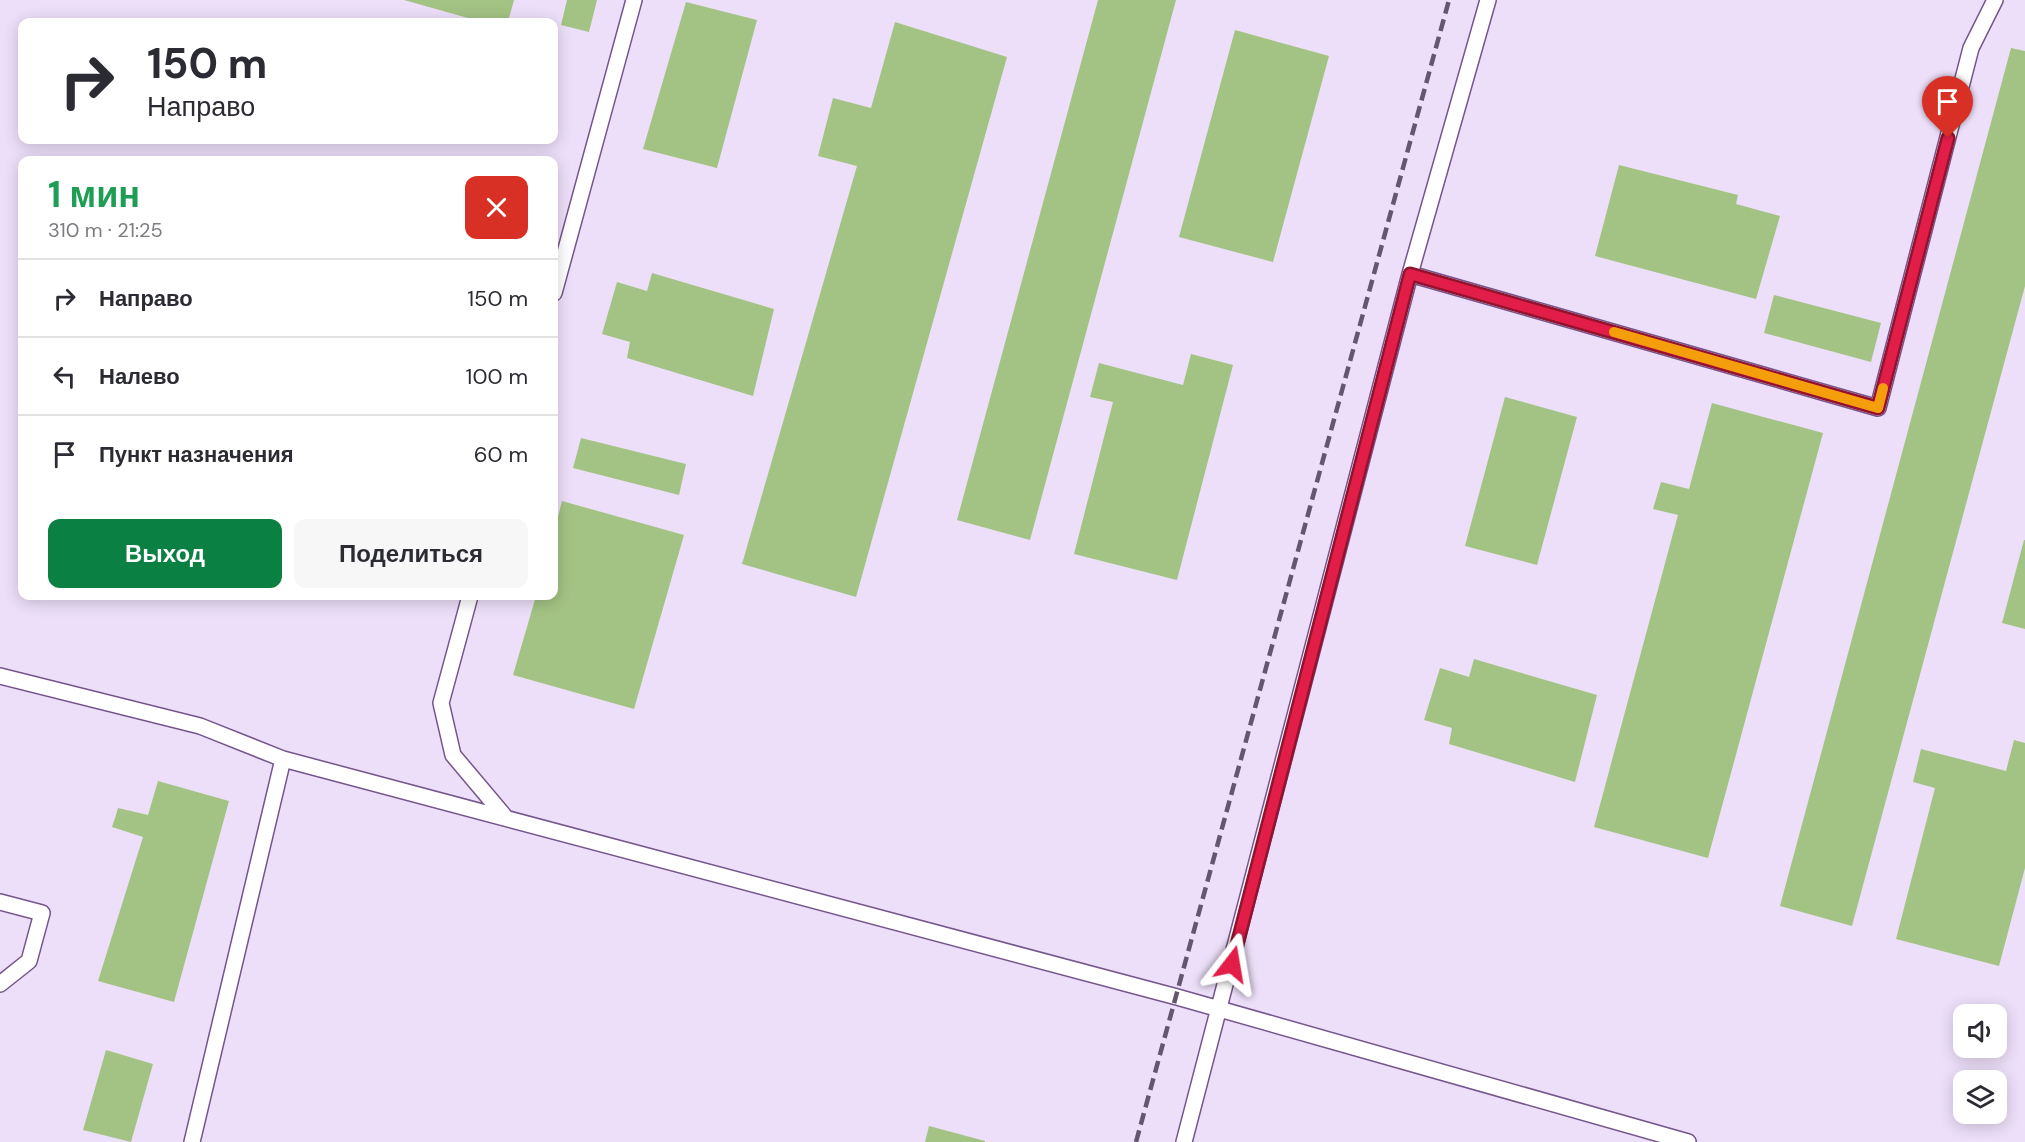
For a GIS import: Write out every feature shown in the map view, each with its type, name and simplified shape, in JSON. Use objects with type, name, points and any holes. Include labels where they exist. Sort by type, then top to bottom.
[{"type":"lane","points":[[558,277],[634,0]]},
{"type":"lane","points":[[1184,1142],[1410,274],[1488,0]]},
{"type":"lane","points":[[1410,274],[1878,408],[1971,48],[1995,0]]},
{"type":"lane","points":[[469,600],[441,703],[453,754],[506,819]]},
{"type":"lane","points":[[0,676],[200,726],[283,759],[1220,1010],[1688,1142]]},
{"type":"lane","points":[[192,1142],[283,759]]},
{"type":"lane","points":[[0,902],[42,913],[29,961],[0,984]]},
{"type":"building","points":[[404,0],[514,0],[509,18],[468,18]]},
{"type":"building","points":[[567,0],[597,0],[589,32],[561,25]]},
{"type":"building","points":[[1098,0],[1176,0],[1030,540],[957,520]]},
{"type":"building","points":[[686,2],[757,20],[717,168],[643,149]]},
{"type":"building","points":[[895,22],[1007,57],[856,597],[742,564],[857,166],[818,156],[833,98],[871,108]]},
{"type":"building","points":[[1235,30],[1329,56],[1273,262],[1179,237]]},
{"type":"building","points":[[2011,48],[2025,51],[2025,286],[1852,926],[1780,906]]},
{"type":"building","points":[[1619,165],[1738,195],[1736,204],[1780,216],[1756,299],[1595,256]]},
{"type":"building","points":[[652,273],[774,309],[753,396],[627,358],[630,342],[602,334],[617,282],[647,291]]},
{"type":"building","points":[[1774,295],[1881,323],[1871,362],[1764,333]]},
{"type":"building","points":[[1191,354],[1233,365],[1177,580],[1074,554],[1113,402],[1090,397],[1099,363],[1183,385]]},
{"type":"building","points":[[1505,397],[1577,417],[1537,565],[1465,546]]},
{"type":"building","points":[[1712,403],[1823,433],[1708,858],[1594,827],[1678,515],[1653,509],[1661,482],[1689,489]]},
{"type":"building","points":[[581,438],[686,464],[679,495],[573,468]]},
{"type":"building","points":[[562,501],[684,535],[634,709],[513,675],[535,600],[558,600],[558,516]]},
{"type":"building","points":[[2025,540],[2025,629],[2002,623]]},
{"type":"building","points":[[1474,659],[1597,695],[1575,782],[1449,744],[1452,728],[1424,720],[1440,668],[1469,677]]},
{"type":"building","points":[[2014,740],[2025,743],[2025,868],[1999,966],[1896,939],[1935,788],[1913,782],[1921,749],[2006,771]]},
{"type":"building","points":[[158,781],[229,801],[174,1002],[98,981],[143,837],[112,827],[118,808],[148,815]]},
{"type":"building","points":[[106,1050],[153,1064],[131,1142],[83,1130]]},
{"type":"building","points":[[929,1126],[985,1141],[985,1142],[925,1142]]},
{"type":"railway","points":[[1136,1142],[1449,0]]},
{"type":"slow traffic","points":[[1614,332],[1878,408],[1883,388]]},
{"type":"route","points":[[1232,964],[1410,274],[1878,408],[1948,138]]}]
